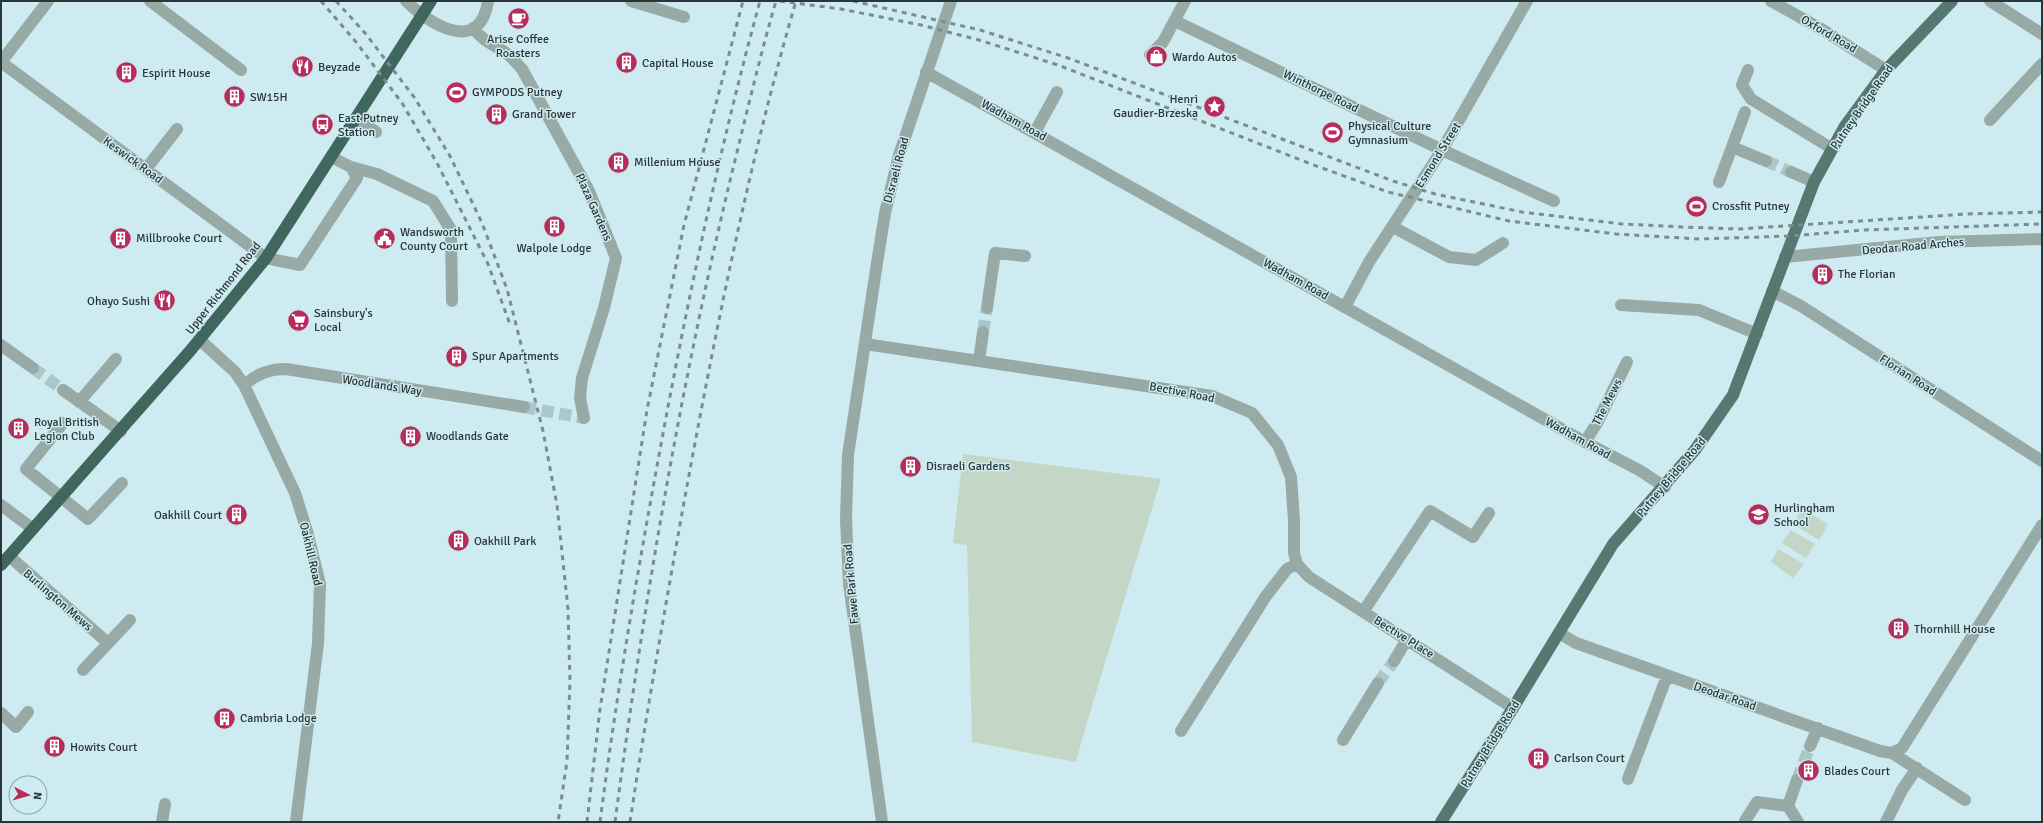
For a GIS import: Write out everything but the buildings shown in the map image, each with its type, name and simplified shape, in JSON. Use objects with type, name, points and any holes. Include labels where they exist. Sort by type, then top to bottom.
[{"type":"highway","name":"Upper Richmond Road","points":[[5,560],[121,431],[200,340],[266,258],[431,1]]},
{"type":"main road","name":"Putney Bridge Road","points":[[1441,822],[1514,708],[1613,544],[1665,487],[1695,450],[1733,395],[1814,182],[1831,148],[1845,126],[1886,70],[1952,1]]},
{"type":"street","points":[[1,62],[48,1]]},
{"type":"street","points":[[150,1],[241,70]]},
{"type":"street","points":[[406,1],[432,23],[449,30],[460,32],[473,28],[482,19],[488,1]]},
{"type":"street","points":[[631,1],[684,17]]},
{"type":"street","name":"Disraeli Road","points":[[865,344],[890,191],[899,154],[951,1]]},
{"type":"street","points":[[1150,55],[1163,42],[1185,1]]},
{"type":"street","name":"Esmond Street","points":[[1345,307],[1369,262],[1442,150],[1527,1]]},
{"type":"street","name":"Oxford Road","points":[[1771,1],[1823,30],[1886,70]]},
{"type":"street","points":[[1990,1],[2042,34]]},
{"type":"street","name":"Winthorpe Road","points":[[1175,20],[1442,150],[1554,201]]},
{"type":"street","name":"Plaza Gardens","points":[[473,28],[479,36],[506,53],[522,69],[589,191],[616,258],[604,308],[582,378],[580,398],[584,418]]},
{"type":"street","name":"Keswick Road","points":[[1,62],[266,258]]},
{"type":"street","points":[[1990,120],[2042,64]]},
{"type":"street","points":[[1748,70],[1742,85],[1751,99],[1831,148]]},
{"type":"street","name":"Wadham Road","points":[[926,72],[1585,442],[1639,470],[1665,487]]},
{"type":"street","points":[[1035,132],[1057,92]]},
{"type":"street","points":[[1719,182],[1745,112]]},
{"type":"street","points":[[356,118],[376,132]]},
{"type":"street","points":[[146,169],[177,130]]},
{"type":"street","points":[[1732,147],[1766,161]]},
{"type":"street","points":[[331,157],[351,167],[377,174],[433,201],[451,230],[452,301]]},
{"type":"street","points":[[266,258],[300,265],[357,178],[351,167]]},
{"type":"street","points":[[1791,172],[1814,182]]},
{"type":"street","points":[[1393,227],[1449,257],[1476,260],[1503,243]]},
{"type":"street","name":"Deodar Road Arches","points":[[1785,258],[1939,242],[2042,239]]},
{"type":"street","points":[[987,308],[995,253],[1025,256]]},
{"type":"street","name":"Florian Road","points":[[1772,291],[1801,306],[2042,461]]},
{"type":"street","points":[[1621,304],[1699,310],[1757,334]]},
{"type":"street","points":[[979,361],[983,332]]},
{"type":"street","name":"Oakhill Road","points":[[200,340],[235,372],[244,385],[295,493],[307,531],[320,584],[318,643],[296,822]]},
{"type":"street","name":"Bective Road","points":[[865,344],[1188,391],[1212,396],[1232,403],[1252,413],[1278,445],[1291,477],[1294,522],[1294,553],[1297,564]]},
{"type":"street","name":"Fawe Park Road","points":[[865,344],[848,455],[846,519],[849,584],[882,822]]},
{"type":"street","points":[[1,345],[33,368]]},
{"type":"street","points":[[79,402],[116,359]]},
{"type":"street","name":"The Mews","points":[[1585,442],[1597,423],[1627,362]]},
{"type":"street","name":"Woodlands Way","points":[[244,385],[253,377],[271,369],[286,369],[524,407]]},
{"type":"street","points":[[63,390],[121,431]]},
{"type":"street","points":[[63,423],[26,469],[88,519],[122,484]]},
{"type":"street","points":[[1,505],[33,529]]},
{"type":"street","points":[[1363,612],[1430,511],[1473,537],[1488,513]]},
{"type":"street","points":[[1892,753],[1902,748],[2042,525]]},
{"type":"street","name":"Burlington Mews","points":[[5,560],[108,643]]},
{"type":"street","points":[[1181,731],[1266,596],[1286,569],[1297,564]]},
{"type":"street","name":"Bective Place","points":[[1297,564],[1309,577],[1514,708]]},
{"type":"street","points":[[83,670],[130,620]]},
{"type":"street","name":"Deodar Road","points":[[1559,633],[1576,643],[1667,676],[1880,751],[1892,753],[1965,800]]},
{"type":"street","points":[[1394,661],[1407,639]]},
{"type":"street","points":[[1628,778],[1667,676]]},
{"type":"street","points":[[1343,740],[1378,684]]},
{"type":"street","points":[[1,713],[16,726],[28,712]]},
{"type":"street","points":[[1810,746],[1818,728]]},
{"type":"street","points":[[1886,822],[1902,790],[1917,768]]},
{"type":"street","points":[[1788,806],[1797,780]]},
{"type":"street","points":[[1745,821],[1757,802],[1788,806]]},
{"type":"street","points":[[162,822],[164,804]]},
{"type":"street","points":[[1788,806],[1798,822]]},
{"type":"green space","points":[[963,454],[1161,479],[1076,762],[972,742],[967,545],[953,543]]},
{"type":"green space","points":[[1802,509],[1828,524],[1819,540],[1793,524]]},
{"type":"green space","points":[[1791,530],[1815,544],[1806,558],[1782,543]]},
{"type":"green space","points":[[1778,549],[1804,564],[1793,578],[1771,562]]},
{"type":"tunnel","points":[[1766,161],[1791,172]]},
{"type":"tunnel","points":[[983,332],[987,308]]},
{"type":"tunnel","points":[[33,368],[63,390]]},
{"type":"tunnel","points":[[524,407],[584,418]]},
{"type":"tunnel","points":[[1378,683],[1394,661]]},
{"type":"tunnel","points":[[1797,780],[1810,746]]},
{"type":"railway","points":[[321,1],[356,42],[402,103],[437,163],[488,264],[511,327]]},
{"type":"railway","points":[[336,1],[365,33],[414,97],[450,156],[482,223],[507,289],[543,431],[557,505],[568,609],[570,681],[567,761],[558,822]]},
{"type":"railway","points":[[587,822],[600,709],[647,410],[684,225],[743,1]]},
{"type":"railway","points":[[600,822],[618,692],[632,606],[678,357],[702,238],[744,60],[760,1]]},
{"type":"railway","points":[[615,822],[639,652],[667,483],[683,399],[718,231],[776,1]]},
{"type":"railway","points":[[780,1],[841,9],[921,25],[979,40],[1058,65],[1311,164],[1388,192],[1509,221],[1616,234],[1699,239],[1789,236],[1864,230],[2042,224]]},
{"type":"railway","points":[[630,822],[649,702],[684,502],[720,313],[763,125],[796,1]]},
{"type":"railway","points":[[853,1],[980,30],[1068,58],[1393,181],[1435,194],[1522,212],[1622,224],[1739,229],[1967,214],[2042,212]]},
{"type":"place","name":"Arise Coffee Roasters","points":[[518,18]]},
{"type":"place","name":"Wardo Autos","points":[[1156,57]]},
{"type":"place","name":"Capital House","points":[[626,63]]},
{"type":"place","name":"Beyzade","points":[[303,67]]},
{"type":"place","name":"Espirit House","points":[[127,73]]},
{"type":"place","name":"GYMPODS Putney","points":[[457,92]]},
{"type":"place","name":"SW15H","points":[[234,97]]},
{"type":"place","name":"Henri Gaudier-Brzeska","points":[[1214,106]]},
{"type":"place","name":"Grand Tower","points":[[497,114]]},
{"type":"place","name":"East Putney Station","points":[[322,125]]},
{"type":"place","name":"Physical Culture Gymnasium","points":[[1332,133]]},
{"type":"place","name":"Millenium House","points":[[618,162]]},
{"type":"place","name":"Crossfit Putney","points":[[1696,206]]},
{"type":"place","name":"Walpole Lodge","points":[[554,227]]},
{"type":"place","name":"Millbrooke Court","points":[[120,238]]},
{"type":"place","name":"Wandsworth County Court","points":[[384,239]]},
{"type":"place","name":"The Florian","points":[[1822,274]]},
{"type":"place","name":"Ohayo Sushi","points":[[165,301]]},
{"type":"place","name":"Sainsbury's Local","points":[[298,320]]},
{"type":"place","name":"Spur Apartments","points":[[456,356]]},
{"type":"place","name":"Royal British Legion Club","points":[[18,429]]},
{"type":"place","name":"Woodlands Gate","points":[[411,436]]},
{"type":"place","name":"Disraeli Gardens","points":[[911,466]]},
{"type":"place","name":"Oakhill Court","points":[[237,515]]},
{"type":"place","name":"Hurlingham School","points":[[1759,515]]},
{"type":"place","name":"Oakhill Park","points":[[459,541]]},
{"type":"place","name":"Thornhill House","points":[[1898,629]]},
{"type":"place","name":"Cambria Lodge","points":[[224,718]]},
{"type":"place","name":"Howits Court","points":[[54,747]]},
{"type":"place","name":"Carlson Court","points":[[1539,758]]},
{"type":"place","name":"Blades Court","points":[[1809,771]]}]
